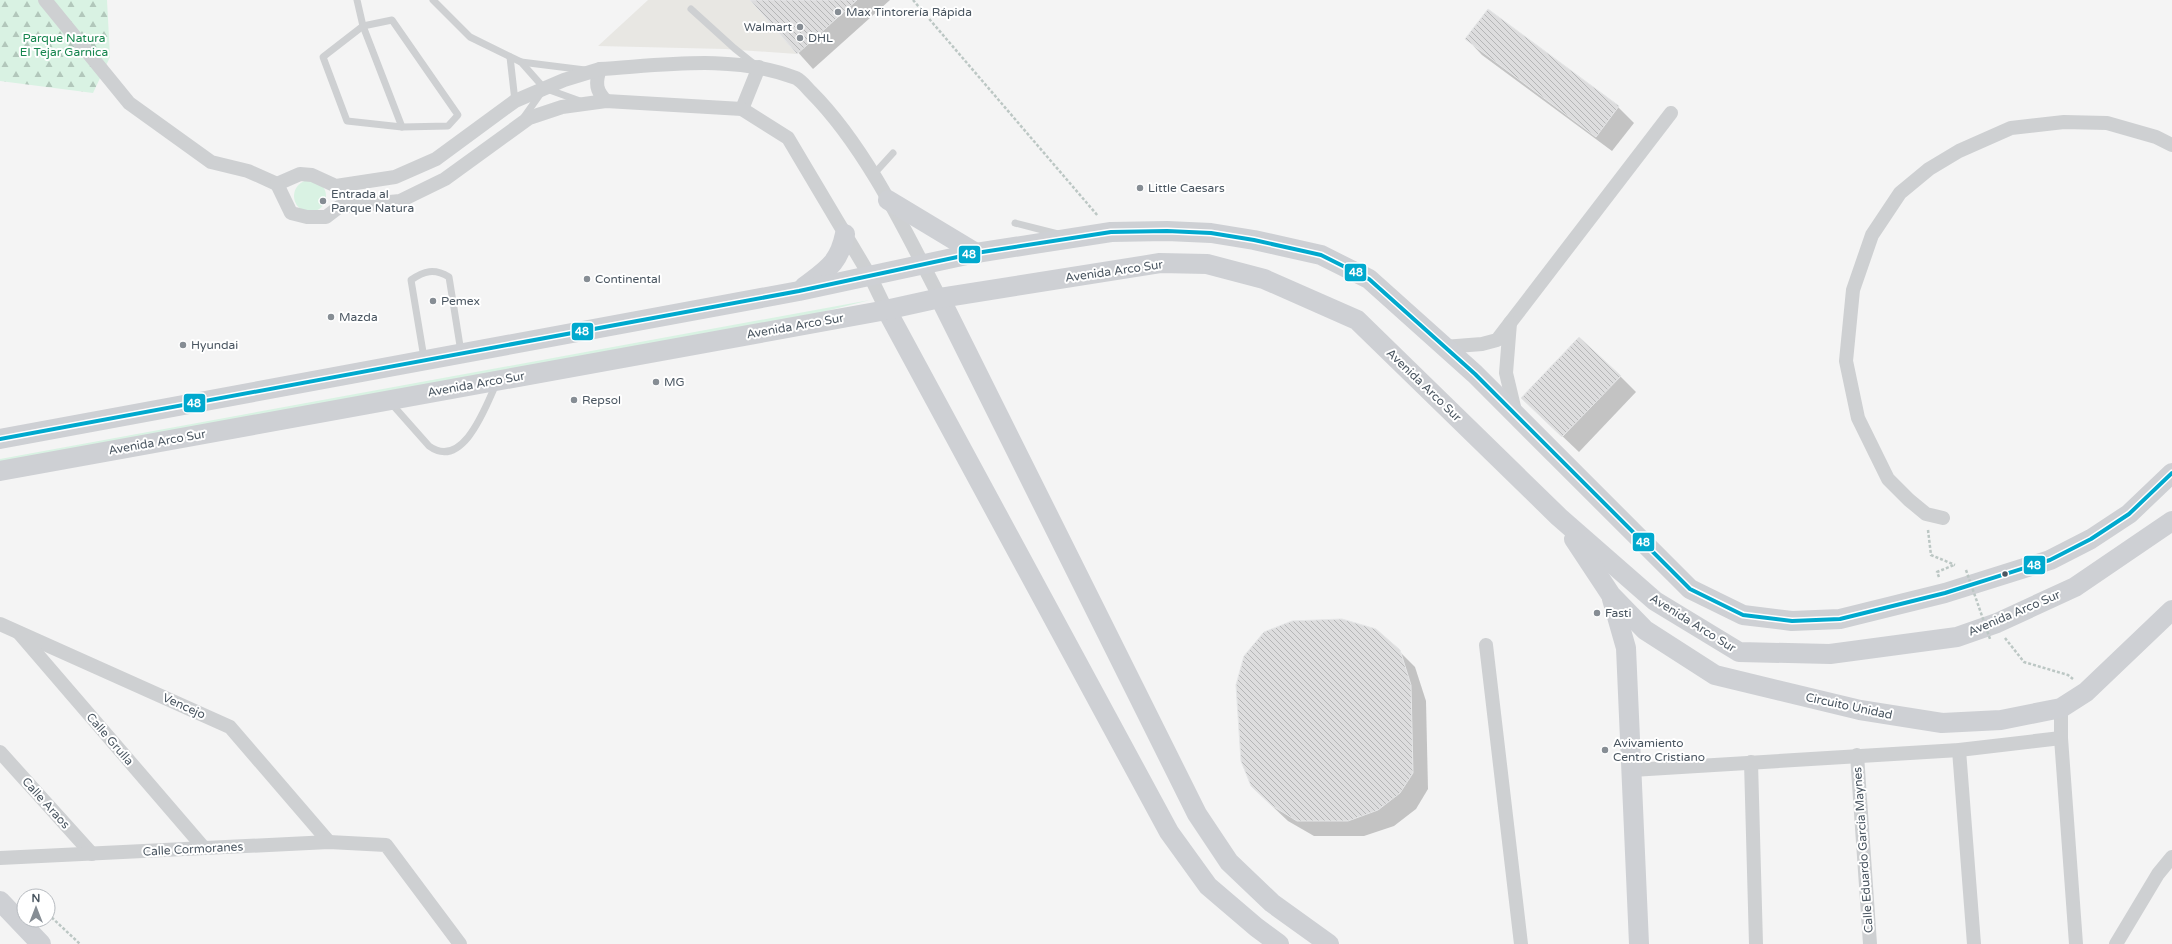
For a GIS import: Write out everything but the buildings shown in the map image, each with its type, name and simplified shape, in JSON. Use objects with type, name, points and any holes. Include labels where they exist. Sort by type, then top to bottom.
[{"type":"main road","points":[[888,200],[976,253]]},
{"type":"main road","points":[[0,439],[799,291],[976,253],[1070,237],[1111,232],[1167,231],[1210,233],[1254,240],[1321,255],[1369,279],[1475,374],[1516,417],[1690,589],[1743,615],[1792,620],[1840,619],[1945,593],[2050,560],[2091,539],[2129,514],[2172,473]]},
{"type":"main road","points":[[799,291],[831,266],[842,250],[844,234]]},
{"type":"main road","name":"Avenida Arco Sur","points":[[0,471],[940,298],[1160,263],[1207,264],[1264,279],[1357,320],[1559,517],[1655,601],[1739,652],[1830,654],[1957,637],[1997,623],[2075,587],[2172,521]]},
{"type":"main road","points":[[940,298],[1197,814],[1229,862],[1272,903],[1329,944]]},
{"type":"main road","points":[[886,309],[1169,832],[1208,886],[1256,927],[1279,944]]},
{"type":"main road","name":"Circuito Unidad","points":[[1559,517],[1610,595],[1644,630],[1715,675],[1860,710],[1942,723],[2001,720],[2061,708],[2086,692],[2172,610]]},
{"type":"main road","points":[[1639,944],[1626,648],[1610,595],[1628,592],[1655,601]]},
{"type":"main road","points":[[0,901],[41,944]]},
{"type":"street","points":[[45,0],[129,103],[211,162],[248,171],[277,184],[291,213],[306,217],[326,217],[339,207],[400,201],[444,179],[530,118],[562,107],[606,102],[742,109],[788,138],[870,276],[886,309]]},
{"type":"street","points":[[277,184],[300,174],[312,175],[336,186],[395,178],[436,159],[515,101],[544,88],[596,70],[722,62],[759,67],[798,79],[823,104],[873,175],[923,264],[940,298]]},
{"type":"street","points":[[742,109],[759,67]]},
{"type":"street","points":[[596,70],[598,93],[606,102]]},
{"type":"street","points":[[1444,347],[1482,344],[1497,340],[1670,113]]},
{"type":"street","points":[[1943,518],[1926,514],[1909,500],[1888,479],[1858,418],[1846,361],[1853,290],[1872,235],[1900,193],[1929,169],[1959,151],[2011,128],[2064,122],[2107,123],[2156,137],[2172,145]]},
{"type":"street","points":[[336,186],[339,207]]},
{"type":"street","points":[[1510,323],[1506,373],[1516,417]]},
{"type":"street","name":"Vencejo","points":[[0,624],[230,727],[329,842]]},
{"type":"street","name":"Calle Grulla","points":[[16,630],[204,848]]},
{"type":"street","points":[[1486,645],[1522,944]]},
{"type":"street","points":[[2061,708],[2061,738],[2076,944]]},
{"type":"street","points":[[1632,770],[1857,755],[1959,750],[2061,738]]},
{"type":"street","points":[[1959,750],[1974,944]]},
{"type":"street","name":"Calle Araos","points":[[0,752],[92,854]]},
{"type":"street","name":"Calle Eduardo García Maynes","points":[[1857,755],[1870,944]]},
{"type":"street","points":[[1751,762],[1756,944]]},
{"type":"street","name":"Calle Cormoranes","points":[[0,858],[329,842],[386,845],[460,944]]},
{"type":"street","points":[[2116,944],[2158,874],[2172,857]]},
{"type":"lane","points":[[357,0],[363,26],[402,127]]},
{"type":"lane","points":[[433,0],[470,37],[521,62],[596,70]]},
{"type":"lane","points":[[691,8],[734,48],[759,67]]},
{"type":"lane","points":[[392,20],[458,115],[448,126],[402,127],[347,121],[323,57],[363,26],[392,20]]},
{"type":"lane","points":[[510,57],[515,101]]},
{"type":"lane","points":[[521,62],[544,88],[587,104]]},
{"type":"lane","points":[[518,127],[544,88]]},
{"type":"lane","points":[[873,175],[893,153]]},
{"type":"lane","points":[[1015,223],[1070,237]]},
{"type":"lane","points":[[424,361],[411,280],[422,272],[440,271],[448,277],[462,354]]},
{"type":"lane","points":[[389,400],[429,446],[438,451],[453,450],[462,445],[478,422],[498,380]]},
{"type":"path","points":[[913,0],[1111,232]]},
{"type":"path","points":[[1926,514],[1932,555],[1955,565]]},
{"type":"path","points":[[1966,570],[1990,639]]},
{"type":"path","points":[[2006,641],[2024,662],[2068,675],[2086,692]]},
{"type":"path","points":[[56,922],[80,944]]},
{"type":"shaded area","points":[[648,0],[750,0],[797,54],[725,49],[598,46]]},
{"type":"green space","name":"Parque Natura El Tejar Garnica","points":[[0,0],[107,0],[110,57],[93,93],[0,81]]},
{"type":"green space","points":[[307,180],[313,180],[322,184],[326,196],[322,208],[313,212],[307,212],[298,208],[294,199],[294,193],[298,184]]},
{"type":"green space","points":[[870,300],[670,350],[0,471],[0,459]]},
{"type":"transit line","name":"48","points":[[0,439],[799,291],[976,253],[1111,232],[1167,231],[1211,233],[1254,240],[1321,255],[1369,279],[1475,374],[1690,589],[1743,615],[1792,621],[1840,619],[1945,593],[2050,560],[2091,539],[2129,514],[2172,473]]},
{"type":"place","name":"Max Tintorería Rápida","points":[[838,12]]},
{"type":"place","name":"Walmart","points":[[800,27]]},
{"type":"place","name":"DHL","points":[[800,38]]},
{"type":"place","name":"Little Caesars","points":[[1140,188]]},
{"type":"place","name":"Entrada al Parque Natura","points":[[323,201]]},
{"type":"place","name":"Continental","points":[[587,279]]},
{"type":"place","name":"Pemex","points":[[433,301]]},
{"type":"place","name":"Mazda","points":[[331,317]]},
{"type":"place","name":"Hyundai","points":[[183,345]]},
{"type":"place","name":"MG","points":[[656,382]]},
{"type":"place","name":"Repsol","points":[[574,400]]},
{"type":"place","name":"Fasti","points":[[1597,613]]},
{"type":"place","name":"Avivamiento Centro Cristiano","points":[[1605,750]]}]
